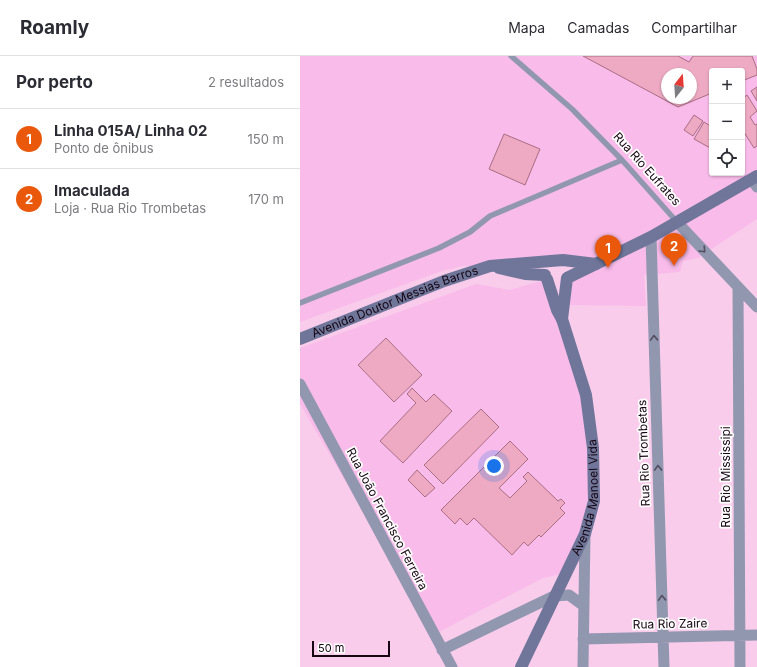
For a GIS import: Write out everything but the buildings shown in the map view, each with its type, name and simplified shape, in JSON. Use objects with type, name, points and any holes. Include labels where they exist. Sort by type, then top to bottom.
[{"type":"street","points":[[596,264],[555,260],[546,267],[546,277],[554,284],[558,284],[567,278],[596,264],[651,237],[755,181]]},
{"type":"street","name":"Rua Rio Eufrates","points":[[677,222],[757,307]]},
{"type":"street","name":"Rua Rio Trombetas","points":[[651,237],[664,667]]},
{"type":"street","name":"Avenida Doutor Messias Barros","points":[[300,339],[444,281],[490,266],[555,260]]},
{"type":"street","name":"Avenida Manoel Vida","points":[[555,260],[566,264],[569,271],[562,319]]},
{"type":"street","name":"Avenida Doutor Messias Barros","points":[[490,266],[546,277]]},
{"type":"street","name":"Avenida Manoel Vida","points":[[521,667],[585,534],[594,501],[593,448],[586,395],[562,319],[557,310],[546,277]]},
{"type":"street","name":"Rua Rio Mississipi","points":[[738,287],[740,667]]},
{"type":"street","name":"Rua João Francisco Ferreira","points":[[300,384],[452,667]]},
{"type":"street","points":[[583,667],[585,534]]},
{"type":"street","points":[[442,650],[554,596],[569,595],[584,606]]},
{"type":"street","name":"Rua Rio Zaire","points":[[583,639],[757,635]]},
{"type":"lane","name":"Rua Rio Eufrates","points":[[511,56],[572,109],[622,160],[677,222]]},
{"type":"lane","points":[[300,304],[439,248],[470,232],[490,216],[622,160]]},
{"type":"shaded area","points":[[300,56],[757,56],[757,219],[698,258],[683,261],[680,272],[644,275],[646,306],[567,305],[567,278],[595,264],[463,266],[442,271],[300,322]]},
{"type":"shaded area","points":[[547,279],[586,395],[594,501],[566,573],[543,578],[435,634],[300,404],[300,348],[476,284],[510,290]]},
{"type":"place","name":"Imaculada","points":[[674,266]]},
{"type":"place","name":"Linha 015A/ Linha 02","points":[[608,268]]}]
